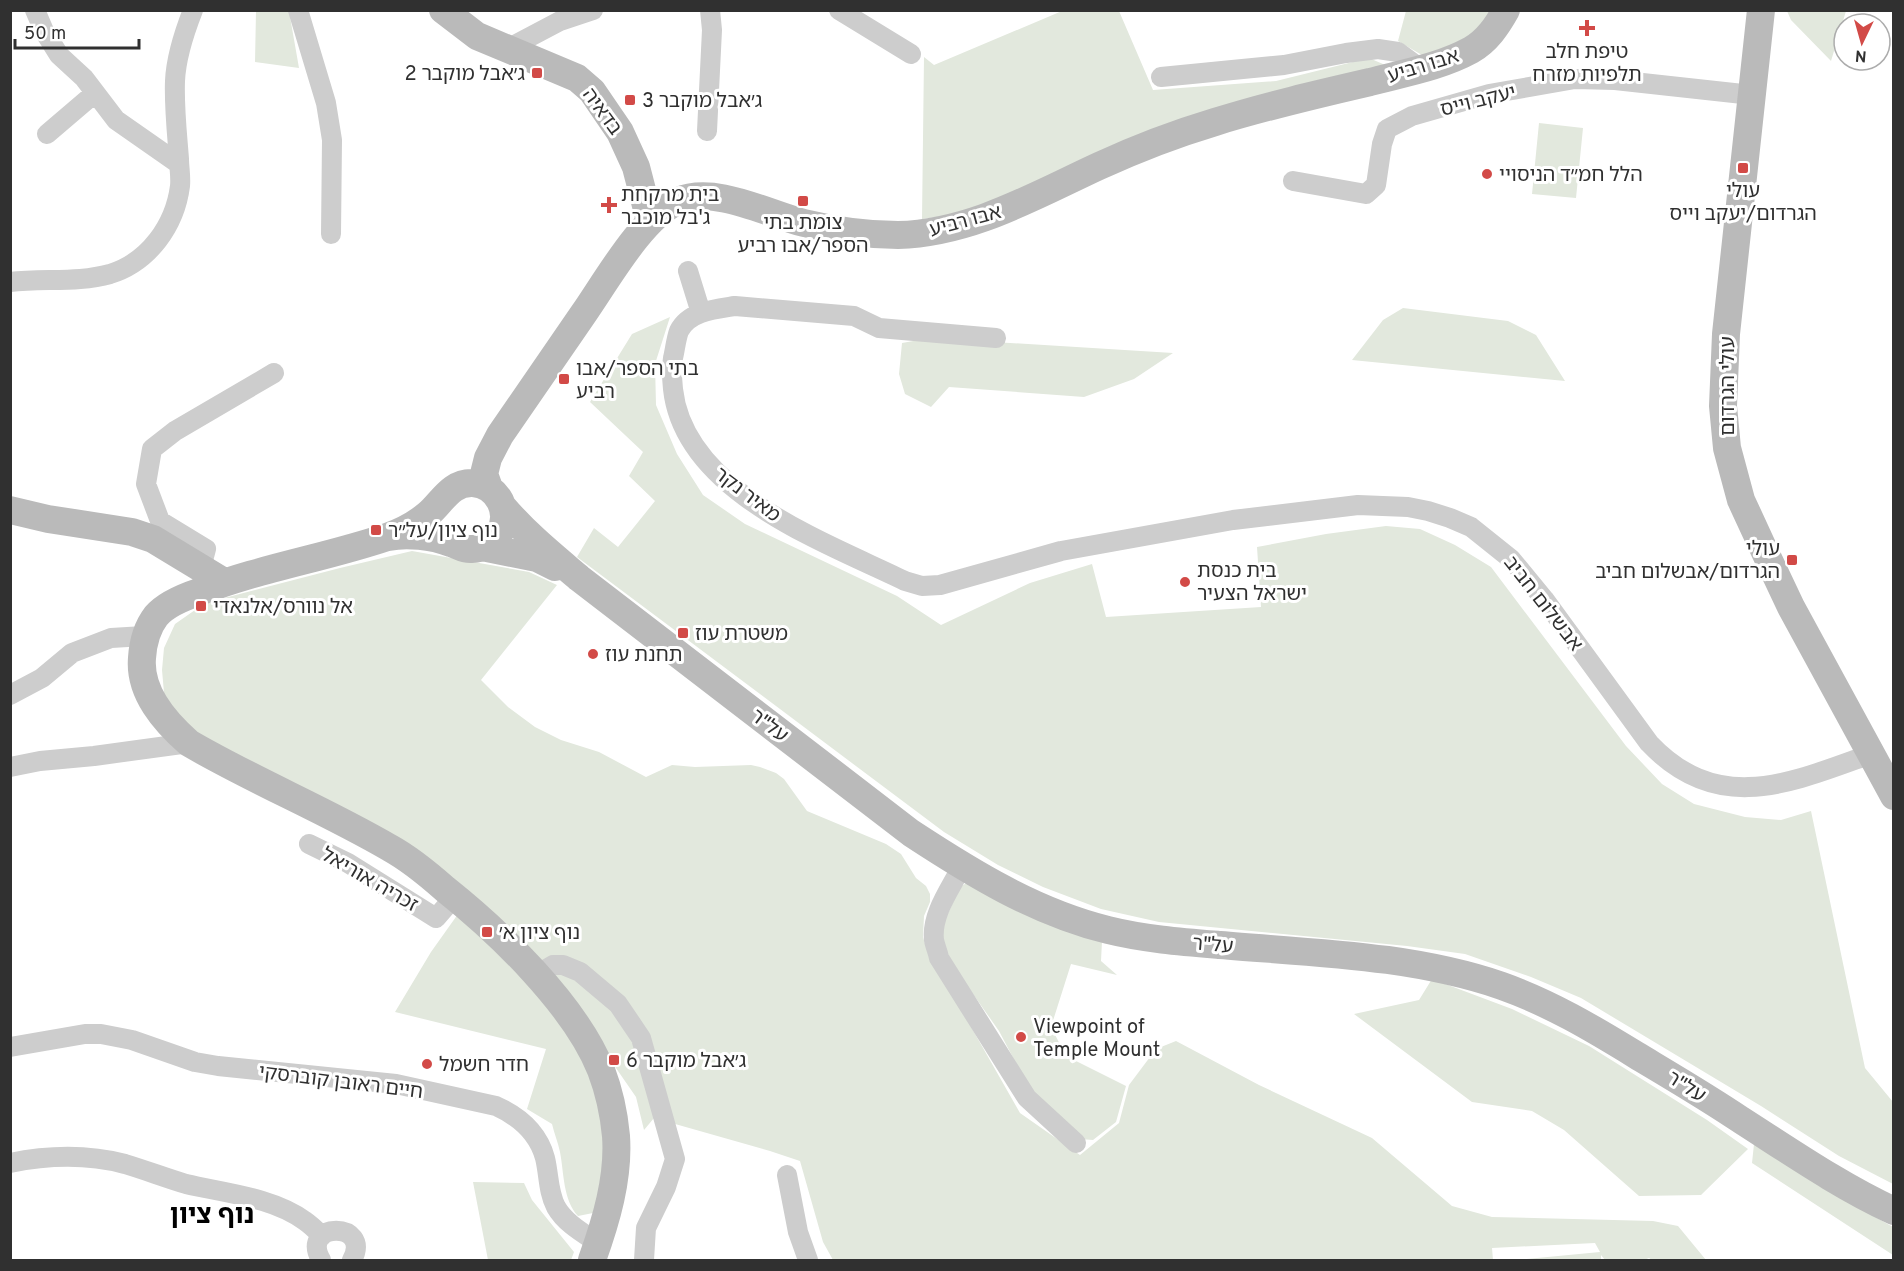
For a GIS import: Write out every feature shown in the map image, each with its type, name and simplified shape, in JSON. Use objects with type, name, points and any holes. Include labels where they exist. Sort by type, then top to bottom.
[{"type":"street","points":[[35,10],[58,55],[84,78],[116,120],[179,164]]},
{"type":"street","points":[[10,282],[87,280],[113,273],[133,263],[154,247],[176,207],[180,185],[175,80],[181,43],[193,10]]},
{"type":"street","points":[[298,10],[326,103],[332,140],[331,234]]},
{"type":"street","name":"בדאיה","points":[[443,10],[477,36],[577,78],[592,91],[620,132],[636,167],[650,221]]},
{"type":"street","points":[[507,50],[560,21],[593,10]]},
{"type":"street","points":[[707,131],[712,30],[710,10]]},
{"type":"street","points":[[839,10],[911,54]]},
{"type":"street","name":"אבו רביע","points":[[388,537],[415,524],[447,496],[500,435],[625,252],[650,221],[666,207],[681,199],[709,196],[732,200],[808,224],[873,234],[900,235],[956,227],[1014,207],[1101,165],[1216,121],[1433,66],[1472,50],[1485,41],[1506,10]]},
{"type":"street","name":"עולי הגרדום","points":[[1761,10],[1726,334],[1723,406],[1727,448],[1741,500],[1764,552],[1791,607],[1893,796]]},
{"type":"street","points":[[1161,77],[1284,65],[1346,52],[1378,49],[1398,52],[1421,69]]},
{"type":"street","name":"יעקב וייס","points":[[1293,181],[1366,194],[1376,185],[1382,144],[1387,129],[1412,117],[1489,94],[1575,79],[1615,80],[1752,96]]},
{"type":"street","points":[[47,134],[94,93]]},
{"type":"street","points":[[688,271],[701,313],[735,306],[854,316],[879,328],[996,338]]},
{"type":"street","name":"מאיר נקר","points":[[701,313],[688,319],[680,331],[671,367],[675,407],[684,428],[699,452],[719,475],[748,499],[783,521],[905,581],[922,586],[962,580],[1061,551]]},
{"type":"street","points":[[213,575],[206,549],[160,521],[147,484],[152,449],[176,431],[274,373]]},
{"type":"street","name":"אבו רביע","points":[[496,498],[484,474],[488,458],[500,435]]},
{"type":"street","points":[[451,543],[445,537],[438,521],[447,496],[461,484],[480,484],[496,498],[504,516],[498,535],[491,543],[472,549],[411,536],[388,537],[213,575],[156,615],[144,636],[141,671],[157,709],[172,728],[189,743],[391,849],[455,896],[489,927],[550,990],[581,1033],[601,1069],[612,1108],[616,1137],[616,1162],[609,1204],[595,1252]]},
{"type":"street","name":"על\"ר","points":[[496,498],[519,527],[579,578],[911,833],[1001,888],[1072,920],[1108,930],[1193,943],[1382,959],[1462,974],[1507,988],[1544,1002],[1581,1021],[1728,1111],[1839,1183],[1893,1211]]},
{"type":"street","name":"אבשלום חביב","points":[[1061,551],[1233,520],[1344,506],[1386,505],[1428,511],[1471,527],[1511,559],[1544,599],[1649,743],[1679,769],[1695,778],[1712,784],[1728,786],[1769,786],[1802,779],[1871,754]]},
{"type":"street","points":[[10,510],[48,519],[132,532],[153,539],[213,575]]},
{"type":"street","name":"על\"ר","points":[[482,547],[537,558],[579,578]]},
{"type":"street","points":[[10,695],[42,678],[72,653],[111,638],[144,636]]},
{"type":"street","points":[[10,767],[189,743]]},
{"type":"street","name":"זכריה אוריאל","points":[[309,844],[348,863],[436,918],[455,896]]},
{"type":"street","points":[[962,866],[936,916],[934,940],[939,958],[1027,1098],[1076,1143]]},
{"type":"street","points":[[536,975],[553,965],[563,965],[580,972],[618,1004],[641,1038],[675,1159],[666,1187],[646,1228],[644,1260]]},
{"type":"street","name":"חיים ראובן קוברסקי","points":[[10,1047],[85,1034],[101,1034],[132,1040],[195,1062],[396,1084],[496,1106],[520,1119],[530,1130],[544,1156],[556,1206],[595,1252]]},
{"type":"street","points":[[10,1163],[60,1155],[105,1159],[182,1183],[245,1196],[287,1210],[305,1221],[322,1236]]},
{"type":"street","points":[[787,1175],[798,1232],[808,1260]]},
{"type":"street","points":[[321,1260],[316,1247],[322,1236],[335,1230],[348,1233],[354,1241],[356,1248],[352,1260]]},
{"type":"shaded area","points":[[256,11],[289,11],[299,68],[255,62]]},
{"type":"shaded area","points":[[1062,11],[1119,11],[1153,90],[1276,81],[1369,58],[1390,67],[988,210],[922,219],[924,57],[934,65]]},
{"type":"shaded area","points":[[1406,11],[1493,11],[1473,40],[1427,58],[1398,41]]},
{"type":"shaded area","points":[[1787,11],[1846,11],[1832,12],[1831,61],[1791,20]]},
{"type":"shaded area","points":[[1539,123],[1583,128],[1576,198],[1532,194]]},
{"type":"shaded area","points":[[1403,308],[1508,321],[1536,335],[1565,381],[1352,360],[1383,320]]},
{"type":"shaded area","points":[[670,317],[655,364],[656,405],[677,454],[703,495],[745,524],[897,596],[941,625],[1030,583],[1092,564],[1106,617],[1261,607],[1257,547],[1386,526],[1420,529],[1455,545],[1491,567],[1626,746],[1662,784],[1694,804],[1745,817],[1781,820],[1811,811],[1865,1068],[1893,1102],[1893,1184],[1839,1156],[1761,1106],[1581,998],[1531,977],[1465,954],[1407,946],[1159,922],[1101,909],[1043,887],[998,865],[944,832],[577,557],[594,528],[618,547],[655,501],[629,476],[643,452],[590,402],[632,334]]},
{"type":"shaded area","points":[[930,338],[1173,353],[1134,379],[1084,397],[949,387],[931,407],[905,394],[899,374],[902,343]]},
{"type":"shaded area","points":[[412,551],[529,572],[557,585],[481,680],[508,707],[535,727],[561,740],[599,752],[646,777],[672,765],[760,767],[784,779],[807,811],[886,844],[901,854],[916,878],[926,886],[930,894],[930,902],[924,916],[923,937],[930,960],[954,997],[1020,1113],[1080,1155],[1119,1123],[1129,1085],[1156,1049],[1176,1041],[1259,1085],[1372,1138],[1452,1206],[1492,1217],[1653,1221],[1678,1226],[1706,1260],[1652,1260],[1649,1258],[1605,1260],[1601,1255],[1601,1260],[1516,1260],[1600,1252],[1595,1243],[1492,1248],[1493,1260],[833,1260],[823,1242],[800,1161],[654,1118],[644,1130],[636,1097],[562,990],[488,918],[193,735],[165,704],[162,670],[164,648],[175,624],[205,603]]},
{"type":"shaded area","points":[[968,882],[1102,941],[1101,961],[1117,975],[1071,964],[1051,1027],[1066,1056],[1126,1086],[1116,1122],[1093,1140],[1080,1139],[1029,1088],[999,1031],[947,957],[940,931],[960,887]]},
{"type":"shaded area","points":[[458,914],[545,1001],[583,1054],[602,1117],[610,1155],[593,1213],[578,1216],[573,1210],[565,1186],[560,1152],[552,1124],[527,1109],[546,1049],[395,1012],[431,952]]},
{"type":"shaded area","points":[[1432,979],[1512,1009],[1589,1046],[1707,1120],[1748,1149],[1701,1195],[1639,1196],[1564,1130],[1532,1111],[1472,1102],[1354,1014],[1419,1000]]},
{"type":"shaded area","points":[[1754,1144],[1893,1227],[1893,1255],[1752,1163]]},
{"type":"shaded area","points":[[473,1182],[524,1183],[532,1200],[574,1252],[571,1260],[488,1260]]},
{"type":"place","name":"טיפת חלב תלפיות מזרח","points":[[1587,28]]},
{"type":"place","name":"ג׳אבל מוקבר 2","points":[[537,73]]},
{"type":"place","name":"ג׳אבל מוקבר 3","points":[[630,100]]},
{"type":"place","name":"עולי הגרדום/יעקב וייס","points":[[1743,168]]},
{"type":"place","name":"הלל חמ״ד הניסויי","points":[[1487,174]]},
{"type":"place","name":"צומת בתי הספר/אבו רביע","points":[[803,201]]},
{"type":"place","name":"בית מרקחת ג'בל מוכבר","points":[[609,205]]},
{"type":"place","name":"בתי הספר/אבו רביע","points":[[564,379]]},
{"type":"place","name":"נוף ציון/על״ר","points":[[376,530]]},
{"type":"place","name":"עולי הגרדום/אבשלום חביב","points":[[1792,560]]},
{"type":"place","name":"בית כנסת ישראל הצעיר","points":[[1185,582]]},
{"type":"place","name":"אל נוורס/אלנאדי","points":[[201,606]]},
{"type":"place","name":"משטרת עוז","points":[[683,633]]},
{"type":"place","name":"תחנת עוז","points":[[593,654]]},
{"type":"place","name":"נוף ציון א׳","points":[[487,932]]},
{"type":"place","name":"Viewpoint of Temple Mount","points":[[1021,1037]]},
{"type":"place","name":"ג׳אבל מוקבר 6","points":[[614,1060]]},
{"type":"place","name":"חדר חשמל","points":[[427,1064]]},
{"type":"district","name":"נוף ציון","points":[[212,1214]]}]
